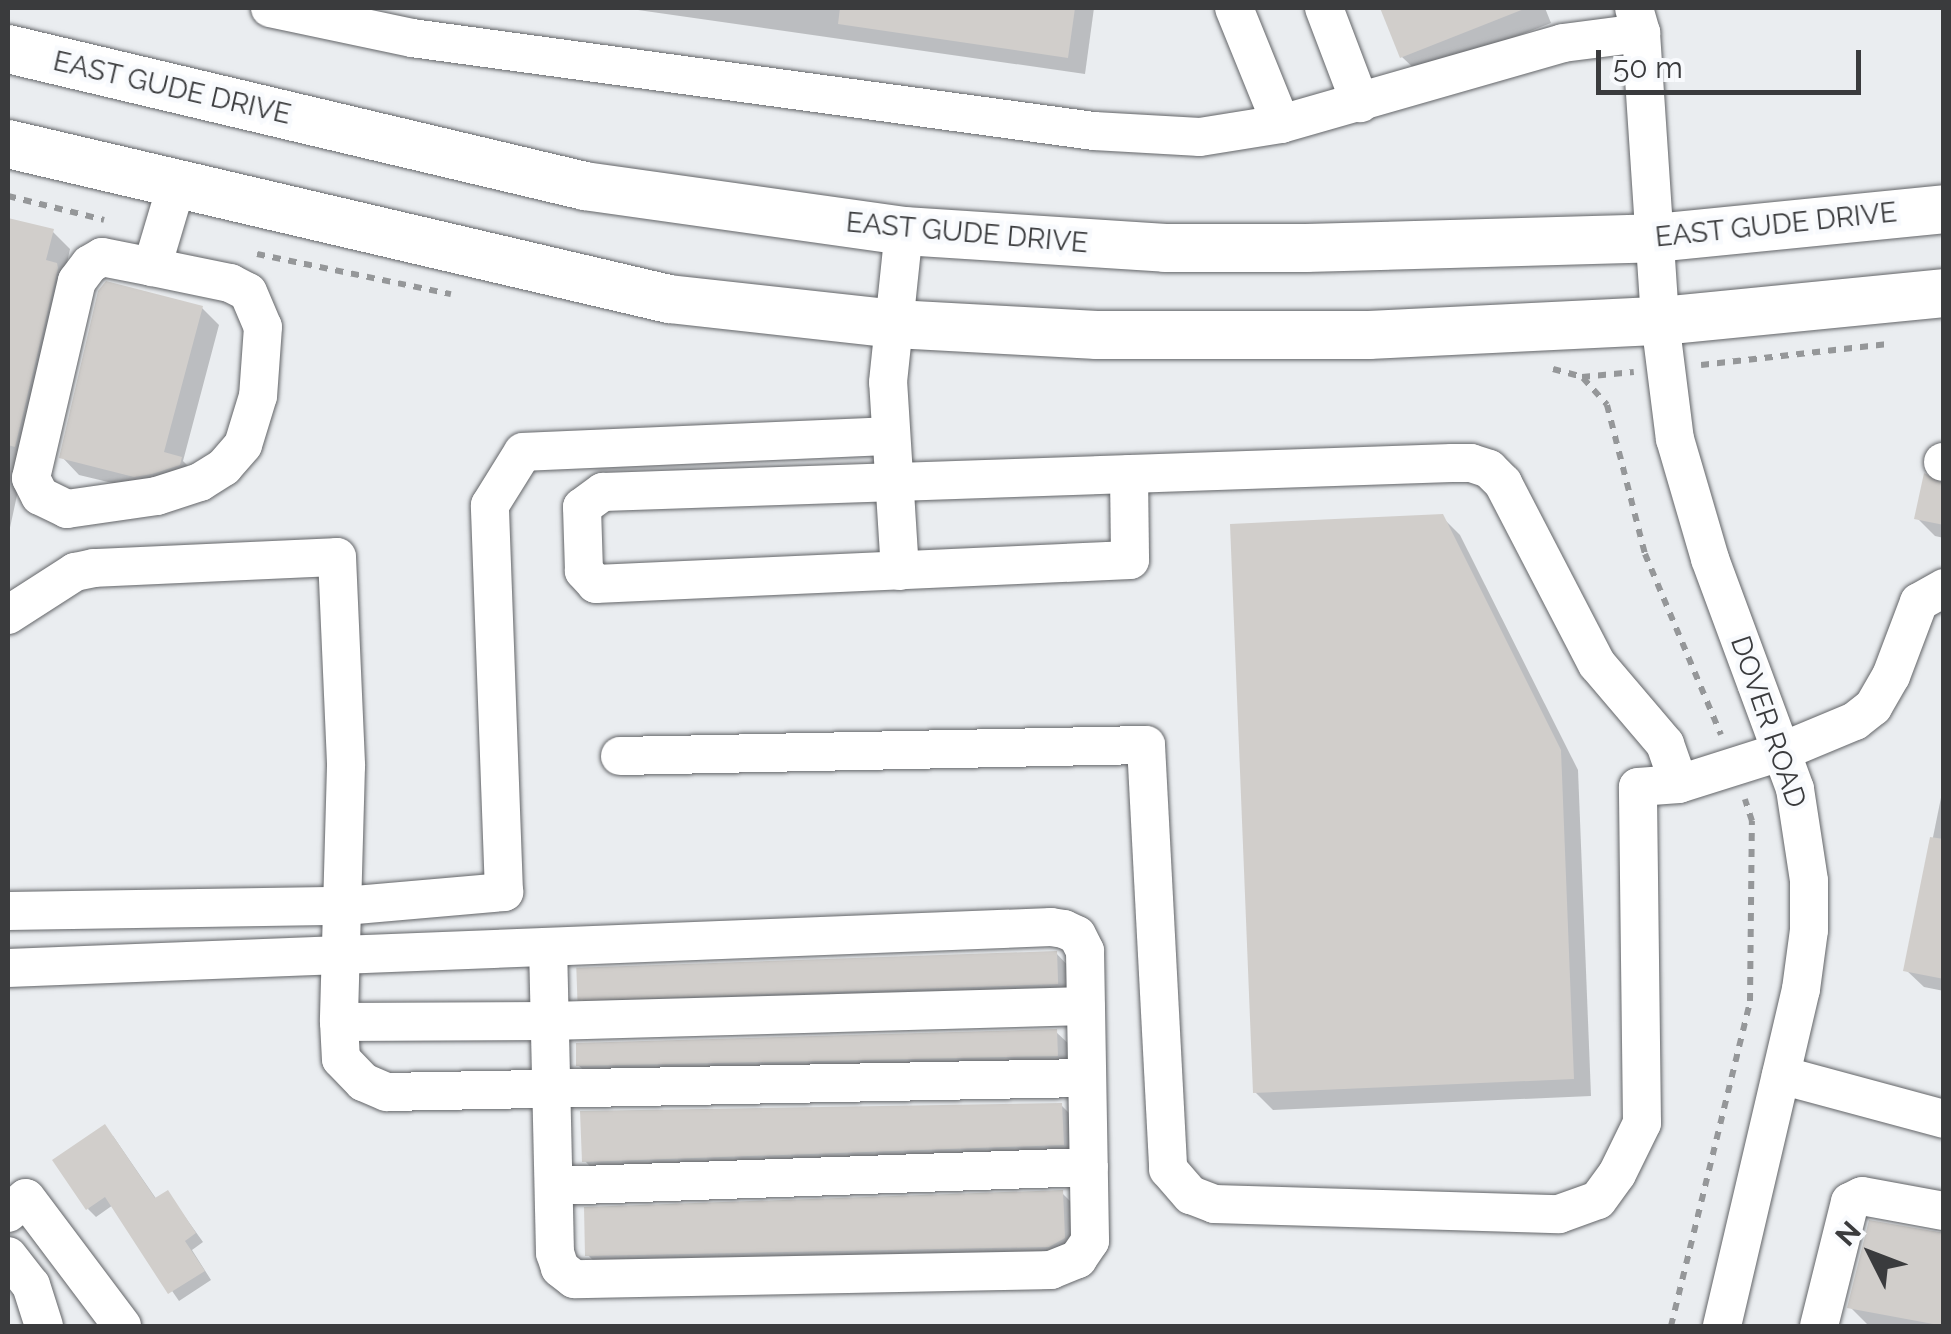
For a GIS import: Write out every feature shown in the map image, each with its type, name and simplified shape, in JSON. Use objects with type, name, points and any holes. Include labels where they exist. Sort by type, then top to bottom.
[{"type":"main road","name":"EAST GUDE DRIVE","points":[[8,48],[585,186],[904,231],[1182,248],[1655,238],[1944,209]]},
{"type":"main road","points":[[8,144],[669,300],[896,324],[1097,335],[1235,337],[1660,321],[1944,293]]},
{"type":"street","points":[[270,8],[412,38],[1094,131],[1200,137],[1281,124],[1360,103],[1637,20]]},
{"type":"street","points":[[1234,8],[1281,124]]},
{"type":"street","points":[[1324,8],[1360,103]]},
{"type":"street","name":"DOVER ROAD","points":[[1637,20],[1660,321],[1676,440],[1690,495],[1783,751],[1804,832],[1809,930],[1782,1076],[1722,1326]]},
{"type":"street","points":[[152,267],[176,183]]},
{"type":"street","points":[[900,571],[888,382],[904,231]]},
{"type":"street","points":[[102,257],[152,267],[230,283],[248,292],[263,327],[258,396],[243,445],[224,467],[200,482],[158,496],[67,509],[40,496],[31,478],[76,282],[90,264],[102,257]]},
{"type":"street","points":[[8,911],[344,906],[504,892],[490,505],[523,452],[891,436]]},
{"type":"street","points":[[1130,474],[1130,560],[596,584],[584,571],[582,507],[603,492],[1452,463],[1471,463],[1489,470],[1503,483],[1598,664],[1665,744],[1679,784]]},
{"type":"street","points":[[8,615],[76,572],[94,568],[337,557],[346,766],[341,1058],[364,1082],[387,1092],[1088,1078]]},
{"type":"street","points":[[620,756],[1146,746],[1168,1169],[1191,1195],[1214,1204],[1559,1214],[1598,1200],[1618,1174],[1642,1123],[1638,786],[1679,784],[1783,751],[1855,721],[1874,707],[1891,676],[1919,602],[1944,588]]},
{"type":"street","points":[[8,968],[1051,927],[1077,935],[1085,951],[1090,1241],[1078,1259],[1051,1270],[574,1279],[560,1268],[555,1252],[548,947]]},
{"type":"street","points":[[339,1022],[550,1021],[1086,1006]]},
{"type":"street","points":[[1782,1076],[1944,1119]]},
{"type":"street","points":[[554,1186],[1089,1167]]},
{"type":"street","points":[[1819,1326],[1850,1202],[1862,1196],[1944,1212]]},
{"type":"street","points":[[8,1213],[26,1198],[122,1326]]},
{"type":"street","points":[[8,1256],[31,1285],[44,1326]]},
{"type":"path","points":[[1582,377],[1608,405],[1645,554],[1734,766],[1752,821],[1750,1001],[1671,1326]]},
{"type":"building","points":[[840,8],[1075,8],[1068,58],[838,24]]},
{"type":"building","points":[[1380,8],[1524,8],[1524,9],[1400,58]]},
{"type":"building","points":[[8,218],[54,229],[46,260],[57,263],[58,268],[15,447],[8,445]]},
{"type":"building","points":[[106,281],[203,306],[164,452],[182,457],[180,465],[152,474],[134,477],[59,458],[98,291]]},
{"type":"building","points":[[1924,473],[1944,484],[1944,525],[1914,519]]},
{"type":"building","points":[[1443,514],[1561,750],[1574,1079],[1253,1093],[1230,524]]},
{"type":"building","points":[[1930,837],[1944,839],[1944,979],[1903,971]]},
{"type":"building","points":[[1057,951],[1058,984],[577,1001],[576,968]]},
{"type":"building","points":[[1057,1029],[1058,1056],[576,1066],[576,1043]]},
{"type":"building","points":[[1062,1103],[1064,1145],[582,1162],[580,1111]]},
{"type":"building","points":[[105,1124],[155,1198],[168,1190],[196,1233],[185,1241],[205,1271],[168,1294],[105,1197],[86,1210],[52,1160]]},
{"type":"building","points":[[1063,1190],[1065,1238],[1049,1247],[585,1256],[584,1207]]},
{"type":"building","points":[[1869,1220],[1944,1233],[1944,1326],[1847,1308]]}]
